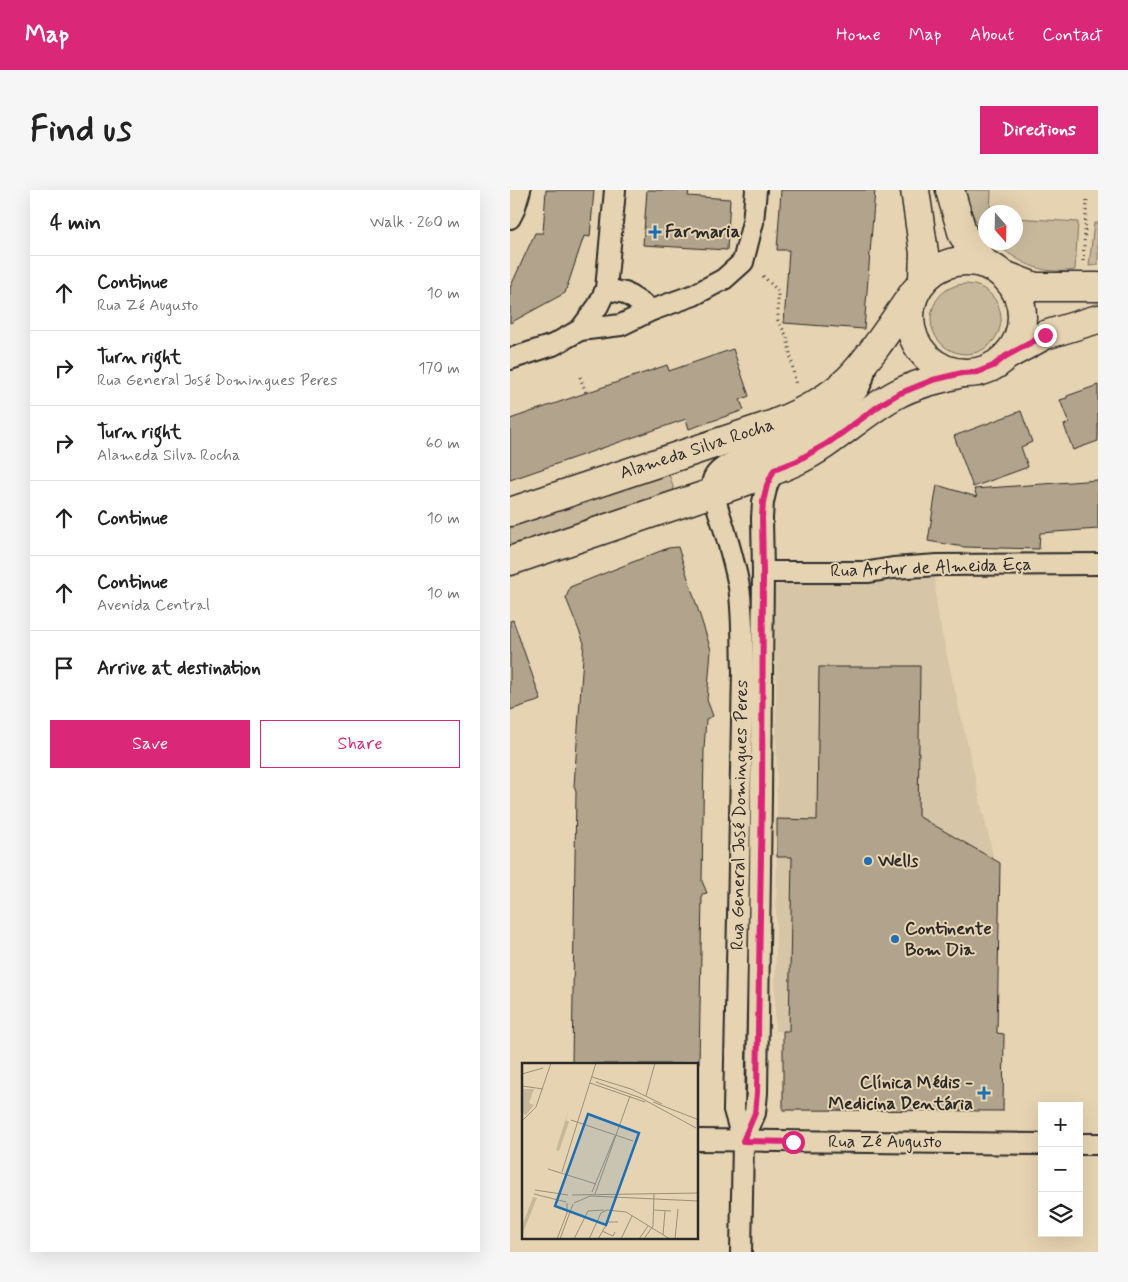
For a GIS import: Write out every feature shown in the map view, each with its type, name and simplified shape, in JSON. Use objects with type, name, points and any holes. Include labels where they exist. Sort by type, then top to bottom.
[{"type":"main road","points":[[915,190],[924,253],[919,285],[910,308],[910,327],[916,345],[928,359],[943,369],[962,373]]},
{"type":"main road","points":[[950,190],[963,235],[1015,290],[1021,307],[1022,324],[1016,342],[1006,356]]},
{"type":"main road","points":[[919,285],[934,270],[950,263],[967,261],[994,269],[1035,287],[1098,287]]},
{"type":"main road","name":"Alameda Silva Rocha","points":[[510,512],[774,424],[816,404],[849,378],[867,358],[919,285]]},
{"type":"main road","points":[[510,561],[714,492],[797,461],[828,443],[898,394],[933,380],[962,373],[978,372],[993,366],[1006,356],[1045,335],[1098,319]]},
{"type":"street","points":[[510,218],[520,190]]},
{"type":"street","points":[[580,330],[598,306],[606,289],[615,190]]},
{"type":"street","points":[[510,359],[554,345],[580,330],[621,325],[652,310],[694,296],[724,279],[743,262],[753,222],[756,190]]},
{"type":"street","points":[[606,289],[625,294],[652,310]]},
{"type":"street","name":"Alameda Silva Rocha","points":[[714,492],[713,481],[717,473],[725,467],[792,441],[850,398],[863,379],[867,358]]},
{"type":"street","name":"Rua General José Domingues Peres","points":[[743,1141],[755,1113],[757,1093],[763,502],[767,485],[774,470]]},
{"type":"street","name":"Rua General José Domingues Peres","points":[[714,492],[738,580],[740,600],[742,671],[734,1110],[743,1141],[741,1252]]},
{"type":"street","name":"Rua Artur de Almeida Eça","points":[[763,572],[869,572],[892,568],[938,565],[1098,564]]},
{"type":"street","name":"Rua Zé Augusto","points":[[699,1140],[1038,1144]]},
{"type":"street","points":[[1083,1144],[1098,1144]]},
{"type":"path","points":[[1082,262],[1087,199]]},
{"type":"path","points":[[763,276],[778,291],[778,320],[787,336],[798,394]]},
{"type":"path","points":[[580,376],[586,393]]},
{"type":"shaded area","points":[[965,190],[991,190],[990,205],[978,205],[978,224],[969,208]]},
{"type":"shaded area","points":[[1023,218],[1078,222],[1075,270],[1060,271],[1038,268],[1004,250],[1023,250]]},
{"type":"shaded area","points":[[1094,223],[1098,223],[1098,265],[1089,266]]},
{"type":"shaded area","points":[[966,284],[979,287],[991,294],[998,306],[1001,319],[998,332],[991,344],[979,351],[966,354],[953,351],[941,344],[934,332],[931,319],[934,306],[941,294],[953,287]]},
{"type":"shaded area","points":[[669,474],[674,490],[510,545],[510,527]]},
{"type":"shaded area","points":[[935,576],[937,612],[994,860],[1000,863],[997,1033],[775,1031],[777,819],[775,586],[802,580],[888,581]]},
{"type":"building","points":[[546,190],[594,190],[590,237],[584,236],[565,293],[510,323],[510,288],[535,233],[543,233]]},
{"type":"building","points":[[647,190],[689,190],[688,196],[730,199],[727,250],[643,245]]},
{"type":"building","points":[[781,190],[875,190],[864,329],[784,323],[789,250],[777,250]]},
{"type":"building","points":[[733,349],[749,396],[740,400],[744,410],[689,429],[686,419],[510,480],[510,419],[667,365],[669,371]]},
{"type":"building","points":[[1098,385],[1098,441],[1073,450],[1064,425],[1069,423],[1060,400]]},
{"type":"building","points":[[1021,411],[1032,442],[1021,447],[1028,467],[973,487],[954,436]]},
{"type":"building","points":[[1098,480],[1098,529],[1040,533],[1039,549],[964,547],[928,541],[937,485],[977,497],[974,489]]},
{"type":"building","points":[[678,547],[711,650],[707,700],[713,716],[706,719],[704,749],[702,881],[707,893],[702,894],[699,1064],[572,1063],[576,792],[574,786],[584,643],[566,598],[570,587],[668,548]]},
{"type":"building","points":[[513,620],[541,700],[510,710],[510,621]]},
{"type":"building","points":[[920,666],[918,816],[1000,863],[997,1033],[1004,1034],[1003,1111],[783,1110],[783,1031],[789,1031],[792,857],[777,857],[777,819],[817,820],[819,667]]},
{"type":"place","name":"Farmaria","points":[[655,232]]},
{"type":"place","name":"Wells","points":[[868,861]]},
{"type":"place","name":"Continente Bom Dia","points":[[895,939]]},
{"type":"place","name":"Clínica Médis - Medicina Dentária","points":[[984,1093]]},
{"type":"route","points":[[793,1142],[743,1141],[755,1113],[757,1093],[762,796],[762,518],[767,485],[774,470],[797,461],[828,443],[898,394],[933,380],[962,373],[978,372],[993,366],[1006,356],[1045,335]]}]
